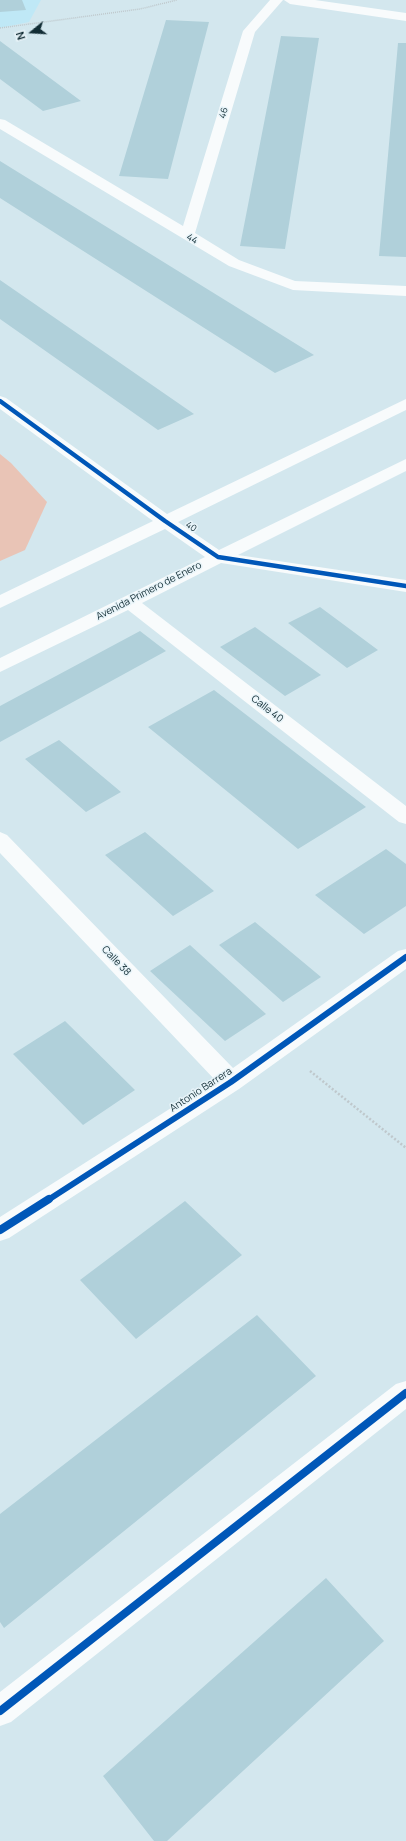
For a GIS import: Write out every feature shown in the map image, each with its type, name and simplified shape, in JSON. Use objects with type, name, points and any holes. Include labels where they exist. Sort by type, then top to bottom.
[{"type":"street","name":"46","points":[[187,236],[249,31],[277,0]]},
{"type":"street","points":[[290,0],[406,17]]},
{"type":"street","name":"44","points":[[0,123],[234,264],[293,285],[406,291]]},
{"type":"street","name":"40","points":[[0,401],[165,521],[218,556],[406,586]]},
{"type":"street","points":[[0,602],[406,404]]},
{"type":"street","name":"Avenida Primero de Enero","points":[[0,666],[218,556],[406,464]]},
{"type":"street","name":"Calle 40","points":[[128,601],[406,818]]},
{"type":"street","name":"Calle 38","points":[[0,840],[231,1082]]},
{"type":"street","name":"Antonio Barrera","points":[[0,1230],[282,1048],[406,957]]},
{"type":"street","points":[[0,1711],[406,1392]]},
{"type":"path","points":[[0,28],[140,9],[177,0]]},
{"type":"path","points":[[282,1048],[406,1148]]},
{"type":"shaded area","points":[[0,0],[41,0],[29,22],[0,28]]},
{"type":"shaded area","points":[[0,454],[11,463],[47,502],[25,550],[0,561]]},
{"type":"building","points":[[0,0],[22,0],[26,10],[0,12]]},
{"type":"building","points":[[166,20],[209,22],[168,179],[119,176]]},
{"type":"building","points":[[281,36],[319,38],[285,249],[240,246]]},
{"type":"building","points":[[0,41],[81,101],[43,111],[0,79]]},
{"type":"building","points":[[398,43],[406,43],[406,257],[379,256]]},
{"type":"building","points":[[0,161],[314,355],[275,373],[0,198]]},
{"type":"building","points":[[0,280],[194,414],[158,430],[0,319]]},
{"type":"building","points":[[320,607],[378,650],[347,668],[288,623]]},
{"type":"building","points":[[255,627],[321,675],[285,696],[220,647]]},
{"type":"building","points":[[140,631],[166,651],[0,742],[0,706]]},
{"type":"building","points":[[214,690],[366,807],[298,849],[148,727]]},
{"type":"building","points":[[59,740],[121,792],[86,812],[25,759]]},
{"type":"building","points":[[145,832],[214,891],[173,916],[105,855]]},
{"type":"building","points":[[386,849],[406,864],[406,906],[364,934],[315,895]]},
{"type":"building","points":[[255,922],[321,977],[283,1002],[219,945]]},
{"type":"building","points":[[190,945],[266,1014],[225,1041],[150,971]]},
{"type":"building","points":[[65,1021],[135,1090],[83,1125],[13,1054]]},
{"type":"building","points":[[185,1201],[242,1255],[136,1339],[80,1280]]},
{"type":"building","points":[[257,1315],[316,1376],[4,1628],[0,1622],[0,1514]]},
{"type":"building","points":[[326,1578],[384,1641],[167,1841],[154,1841],[103,1776]]},
{"type":"cycle path","points":[[0,401],[165,521],[218,557],[406,586]]},
{"type":"cycle path","points":[[0,1230],[231,1082],[281,1048],[406,957]]},
{"type":"cycle path","points":[[0,1711],[406,1393]]}]
